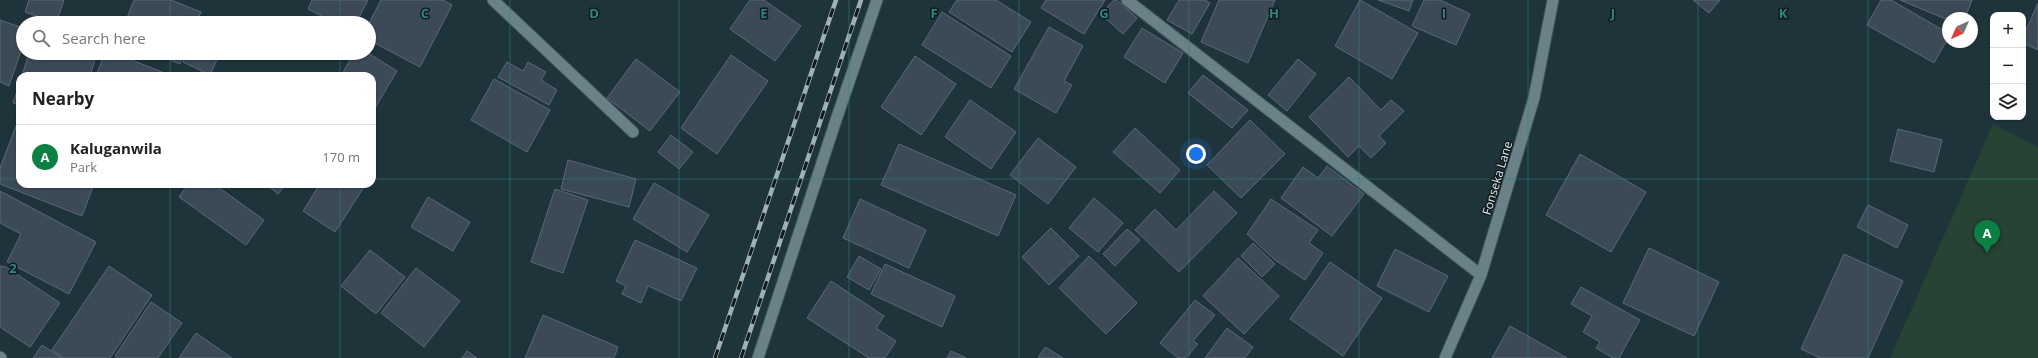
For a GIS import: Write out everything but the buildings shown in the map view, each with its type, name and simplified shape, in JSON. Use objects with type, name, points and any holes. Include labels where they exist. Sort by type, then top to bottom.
[{"type":"street","points":[[493,0],[633,132]]},
{"type":"street","points":[[758,358],[877,0]]},
{"type":"street","points":[[1126,0],[1481,275]]},
{"type":"street","name":"Fonseka Lane","points":[[1445,358],[1481,275],[1534,98],[1553,0]]},
{"type":"green space","points":[[1993,124],[2038,147],[2038,358],[1890,358]]},
{"type":"railway","points":[[715,358],[836,0]]},
{"type":"railway","points":[[741,358],[861,0]]},
{"type":"place","name":"Kaluganwila","points":[[1987,253]]}]
